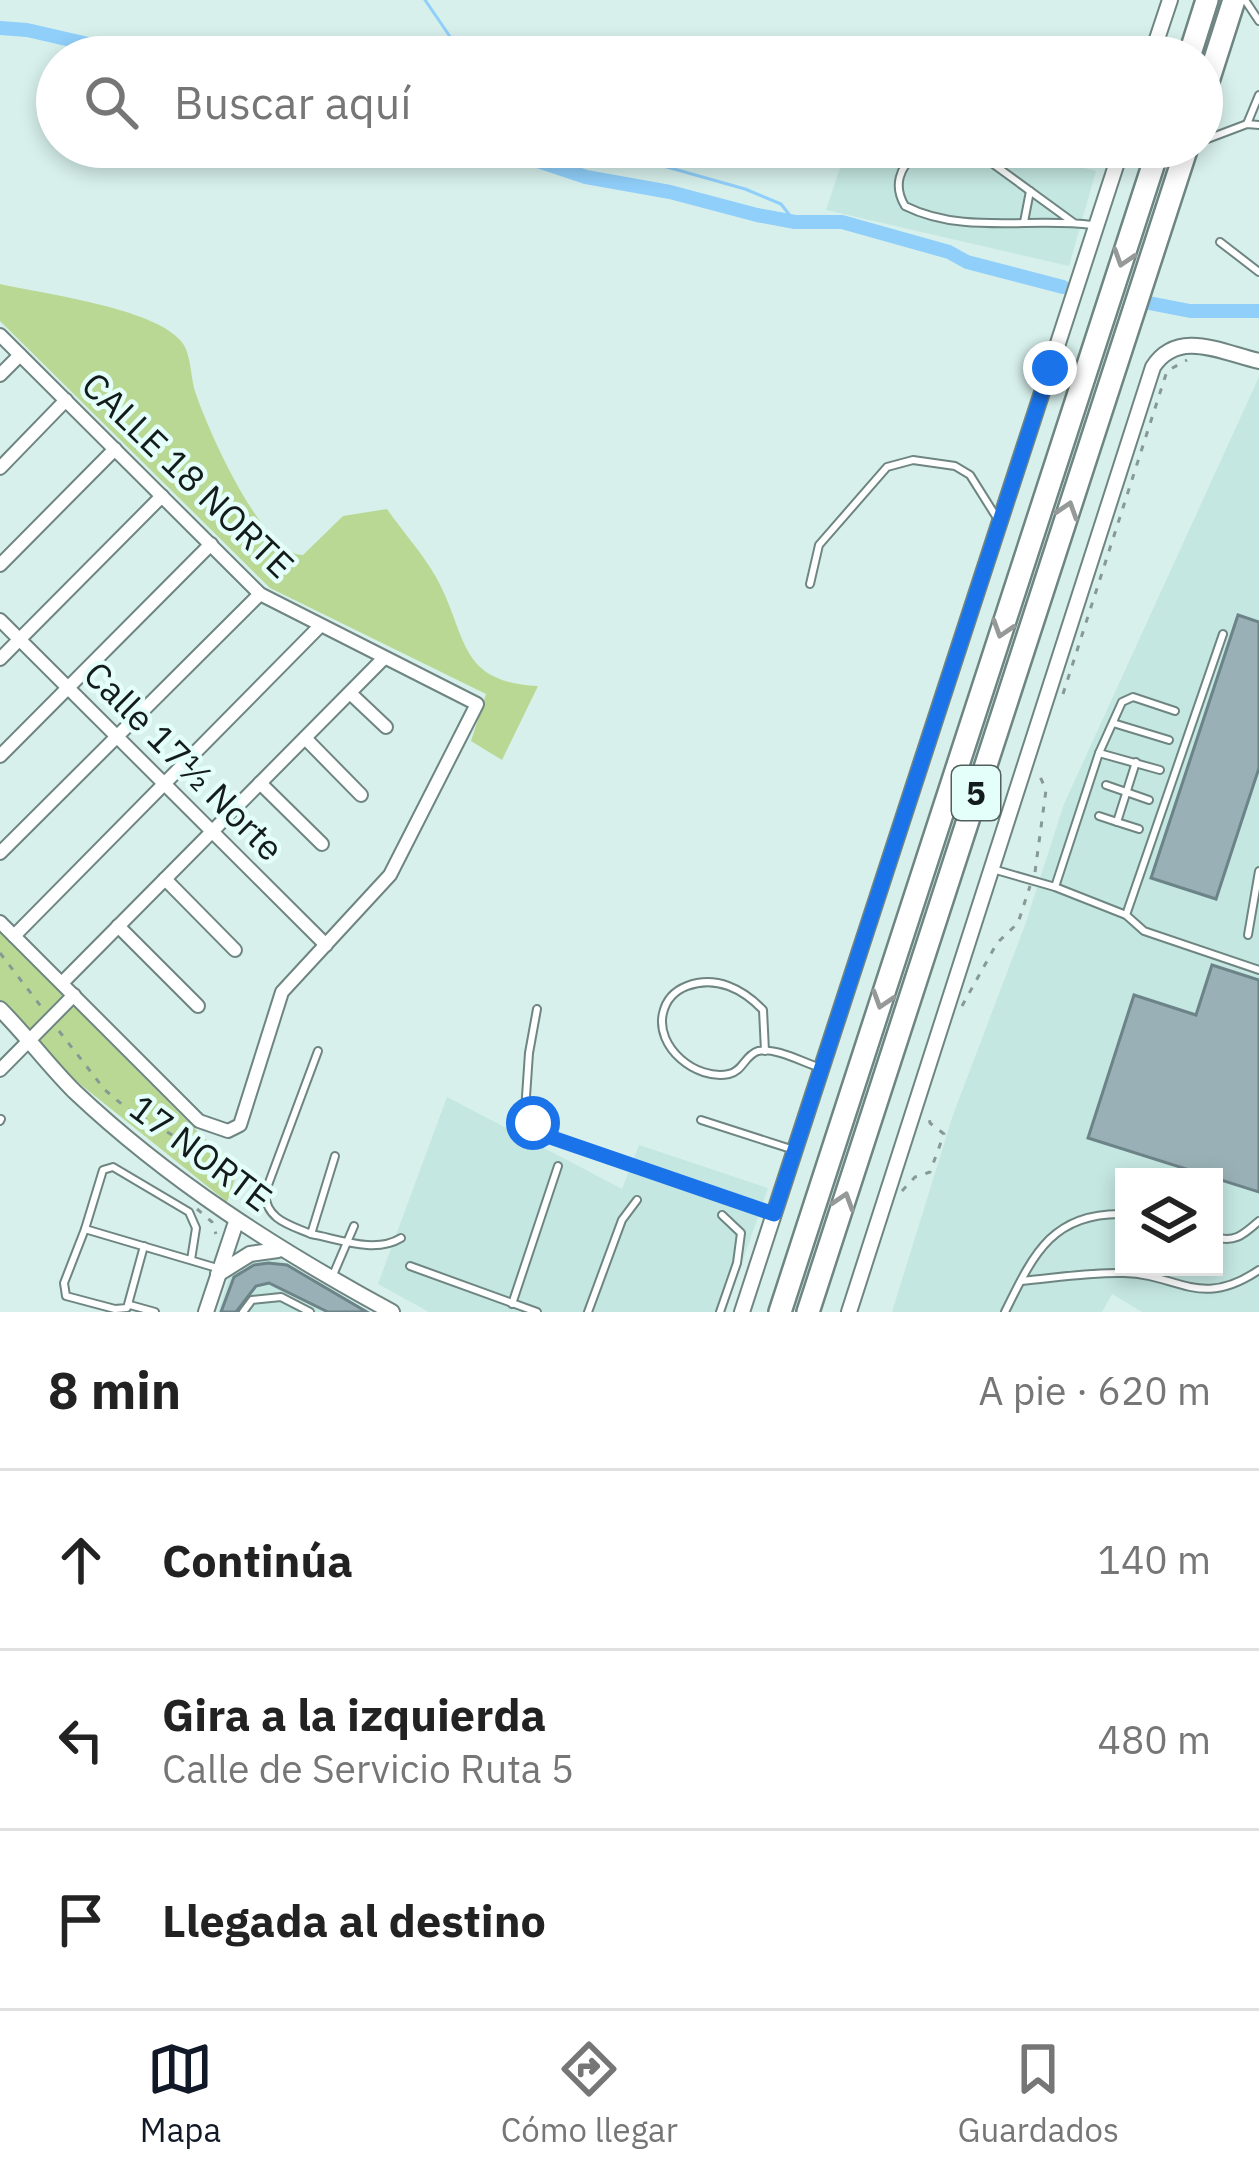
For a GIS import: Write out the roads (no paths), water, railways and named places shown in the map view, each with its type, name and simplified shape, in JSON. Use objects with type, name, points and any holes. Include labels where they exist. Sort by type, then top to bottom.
[{"type":"highway","points":[[1196,36],[1207,0]]},
{"type":"highway","points":[[1222,36],[1234,0]]},
{"type":"highway","name":"5","points":[[780,1312],[1152,168]]},
{"type":"highway","name":"5","points":[[808,1312],[1180,168]]},
{"type":"street","points":[[1158,36],[1170,0]]},
{"type":"street","points":[[742,1312],[1114,168]]},
{"type":"street","name":"CALLE 18 NORTE","points":[[0,334],[260,594],[477,704],[390,875],[326,945]]},
{"type":"street","points":[[849,1312],[1153,367],[1172,348],[1195,345],[1259,361]]},
{"type":"street","points":[[0,375],[20,355]]},
{"type":"street","points":[[0,468],[66,400]]},
{"type":"street","points":[[0,565],[115,449]]},
{"type":"street","points":[[0,659],[162,496]]},
{"type":"street","points":[[0,756],[211,544]]},
{"type":"street","points":[[0,853],[260,594]]},
{"type":"street","name":"Calle 17½ Norte","points":[[0,620],[326,945]]},
{"type":"street","points":[[14,935],[320,626]]},
{"type":"street","points":[[62,983],[384,658]]},
{"type":"street","points":[[350,693],[386,727]]},
{"type":"street","points":[[305,737],[361,795]]},
{"type":"street","points":[[260,783],[322,844]]},
{"type":"street","points":[[165,879],[235,950]]},
{"type":"street","points":[[0,922],[199,1121],[228,1131],[240,1125],[278,1000],[326,945]]},
{"type":"street","points":[[118,926],[198,1006]]},
{"type":"street","points":[[0,1070],[74,995]]},
{"type":"street","name":"17 NORTE","points":[[0,1009],[75,1092],[186,1185],[236,1222],[392,1312]]},
{"type":"street","points":[[206,1312],[236,1222]]},
{"type":"street","points":[[219,1271],[250,1254],[283,1250]]},
{"type":"lane","points":[[1244,0],[1259,21]]},
{"type":"lane","points":[[1247,124],[1259,94]]},
{"type":"lane","points":[[1223,133],[1259,125]]},
{"type":"lane","points":[[904,168],[898,183],[901,200],[912,210],[954,220],[1096,225]]},
{"type":"lane","points":[[999,168],[1074,223]]},
{"type":"lane","points":[[1024,224],[1030,190]]},
{"type":"lane","points":[[1220,242],[1259,272]]},
{"type":"lane","points":[[810,584],[819,545],[887,467],[913,460],[955,466],[970,475],[993,517],[1000,519]]},
{"type":"lane","points":[[1126,915],[1223,634]]},
{"type":"lane","points":[[1055,886],[1100,753],[1128,698],[1175,710]]},
{"type":"lane","points":[[1112,723],[1169,740]]},
{"type":"lane","points":[[1100,753],[1160,770]]},
{"type":"lane","points":[[1117,822],[1136,762]]},
{"type":"lane","points":[[1106,785],[1149,800]]},
{"type":"lane","points":[[1099,816],[1139,829]]},
{"type":"lane","points":[[989,868],[1055,886],[1126,915],[1144,932],[1259,970]]},
{"type":"lane","points":[[1248,935],[1259,871]]},
{"type":"lane","points":[[765,1051],[764,1010],[733,988],[711,982],[688,986],[664,1007],[666,1040],[686,1064],[726,1075],[752,1054],[765,1051],[821,1068]]},
{"type":"lane","points":[[537,1009],[525,1111],[550,1137],[774,1214]]},
{"type":"lane","points":[[318,1051],[266,1202],[274,1217],[311,1234],[378,1246],[401,1238]]},
{"type":"lane","points":[[701,1120],[795,1150]]},
{"type":"lane","points":[[311,1234],[335,1156]]},
{"type":"lane","points":[[512,1304],[558,1166]]},
{"type":"lane","points":[[155,1312],[130,1305],[115,1309],[65,1296],[64,1283],[103,1170],[113,1167],[189,1212],[196,1228],[191,1260]]},
{"type":"lane","points":[[588,1312],[622,1220],[637,1200]]},
{"type":"lane","points":[[1005,1312],[1032,1257],[1048,1239],[1072,1222],[1115,1214]]},
{"type":"lane","points":[[720,1312],[742,1233],[722,1215]]},
{"type":"lane","points":[[1223,1238],[1238,1239],[1259,1221]]},
{"type":"lane","points":[[332,1278],[354,1226]]},
{"type":"lane","points":[[85,1229],[219,1271]]},
{"type":"lane","points":[[130,1305],[144,1246]]},
{"type":"lane","points":[[410,1265],[537,1312]]},
{"type":"lane","points":[[1021,1281],[1132,1273],[1181,1287],[1205,1288],[1239,1282],[1259,1270]]},
{"type":"lane","points":[[243,1312],[252,1300],[269,1295],[310,1312]]},
{"type":"waterway","points":[[425,0],[450,36]]},
{"type":"waterway","points":[[0,28],[53,36]]},
{"type":"waterway","points":[[559,168],[757,215],[795,222],[842,222],[1063,287]]},
{"type":"waterway","points":[[670,168],[781,204],[795,222]]},
{"type":"waterway","points":[[1149,303],[1190,311],[1259,311]]}]
